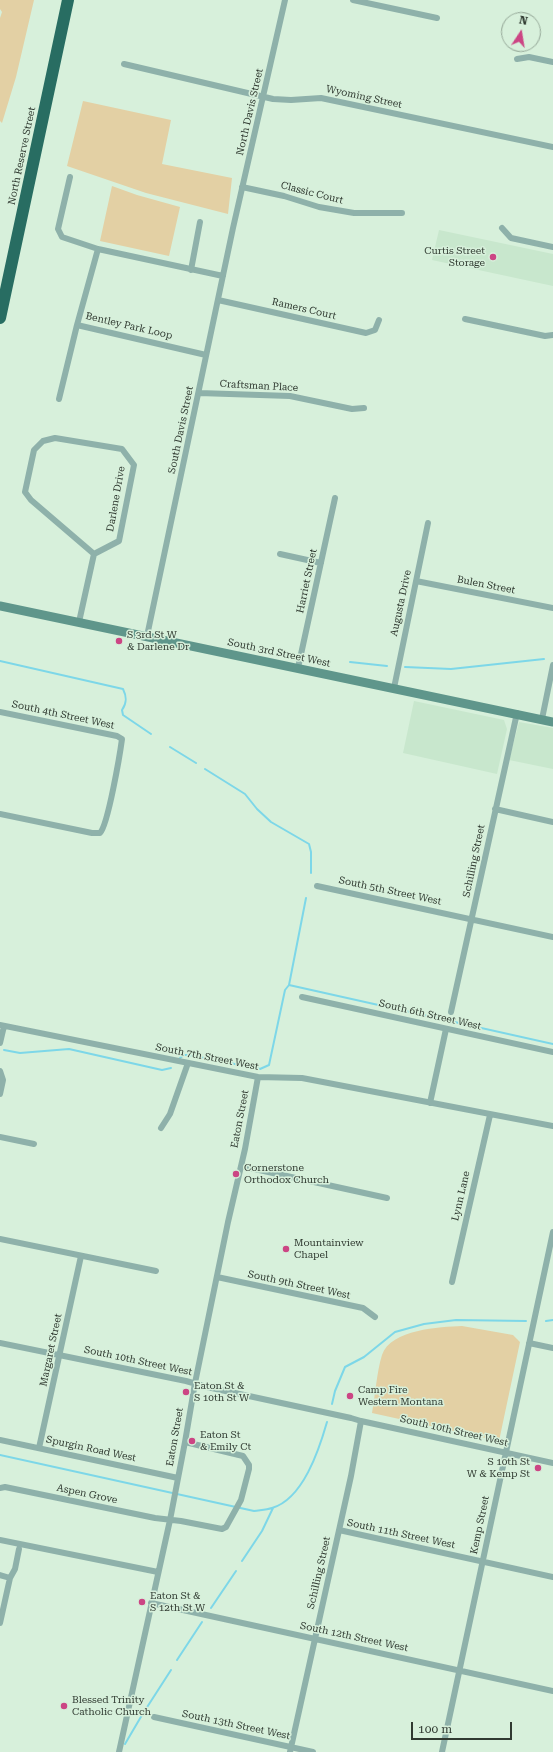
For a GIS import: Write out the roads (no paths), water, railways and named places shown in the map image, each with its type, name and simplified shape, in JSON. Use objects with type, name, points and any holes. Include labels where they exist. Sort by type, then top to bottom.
[{"type":"highway","name":"North Reserve Street","points":[[0,318],[68,0]]},
{"type":"main road","name":"South 3rd Street West","points":[[0,606],[517,713],[553,722]]},
{"type":"street","name":"North Davis Street","points":[[233,228],[285,0]]},
{"type":"street","points":[[353,0],[437,18]]},
{"type":"street","points":[[517,59],[528,57],[553,62]]},
{"type":"street","name":"Wyoming Street","points":[[124,64],[263,97],[291,100],[321,98],[553,147]]},
{"type":"street","points":[[70,177],[58,229],[62,237],[98,249],[223,276]]},
{"type":"street","name":"Classic Court","points":[[242,188],[284,196],[319,207],[354,213],[402,213]]},
{"type":"street","points":[[191,270],[200,222]]},
{"type":"street","name":"South Davis Street","points":[[147,636],[233,228]]},
{"type":"street","points":[[502,228],[511,238],[553,247]]},
{"type":"street","name":"Bentley Park Loop","points":[[98,249],[77,325],[206,354]]},
{"type":"street","name":"Ramers Court","points":[[218,300],[366,333],[375,330],[379,320]]},
{"type":"street","points":[[466,319],[545,336],[553,335]]},
{"type":"street","points":[[59,399],[77,325]]},
{"type":"street","name":"Craftsman Place","points":[[199,393],[290,396],[352,409],[364,408]]},
{"type":"street","name":"Darlene Drive","points":[[55,438],[122,449],[134,465],[119,542],[94,554],[31,500],[25,492],[34,450],[42,441],[55,438]]},
{"type":"street","name":"Harriet Street","points":[[298,668],[335,498]]},
{"type":"street","name":"Augusta Drive","points":[[394,688],[428,523]]},
{"type":"street","points":[[79,622],[94,554]]},
{"type":"street","points":[[280,554],[321,563]]},
{"type":"street","name":"Bulen Street","points":[[416,581],[553,608]]},
{"type":"street","points":[[542,719],[553,665]]},
{"type":"street","name":"South 4th Street West","points":[[0,712],[117,736],[122,739],[107,813],[103,830],[100,833],[92,833],[0,814]]},
{"type":"street","name":"Schilling Street","points":[[451,1012],[517,713]]},
{"type":"street","points":[[495,809],[553,822]]},
{"type":"street","name":"South 5th Street West","points":[[317,886],[471,918],[553,937]]},
{"type":"street","name":"South 6th Street West","points":[[302,997],[553,1052]]},
{"type":"street","points":[[0,1043],[2,1025]]},
{"type":"street","name":"South 7th Street West","points":[[2,1025],[258,1077],[302,1078],[553,1126]]},
{"type":"street","points":[[430,1103],[446,1029]]},
{"type":"street","points":[[161,1128],[170,1114],[188,1063]]},
{"type":"street","points":[[0,1071],[3,1080],[0,1094]]},
{"type":"street","name":"Eaton Street","points":[[119,1752],[170,1520],[195,1383],[241,1166],[258,1077]]},
{"type":"street","name":"Lynn Lane","points":[[452,1282],[490,1115]]},
{"type":"street","points":[[0,1137],[34,1144]]},
{"type":"street","points":[[241,1166],[387,1198]]},
{"type":"street","name":"Kemp Street","points":[[442,1752],[553,1233]]},
{"type":"street","points":[[0,1239],[156,1271]]},
{"type":"street","name":"Margaret Street","points":[[40,1448],[81,1256]]},
{"type":"street","name":"South 9th Street West","points":[[217,1277],[363,1308],[375,1317]]},
{"type":"street","name":"South 10th Street West","points":[[0,1343],[195,1383],[553,1463]]},
{"type":"street","points":[[529,1343],[553,1348]]},
{"type":"street","name":"Schilling Street","points":[[290,1750],[339,1530],[361,1421]]},
{"type":"street","name":"Spurgin Road West","points":[[0,1440],[178,1478]]},
{"type":"street","name":"Aspen Grove","points":[[0,1488],[5,1487],[222,1530],[226,1527],[241,1500],[249,1464],[243,1456],[185,1442]]},
{"type":"street","name":"South 11th Street West","points":[[339,1530],[553,1577]]},
{"type":"street","points":[[0,1540],[158,1572]]},
{"type":"street","points":[[0,1623],[10,1578],[15,1569],[19,1549]]},
{"type":"street","points":[[0,1574],[10,1578]]},
{"type":"street","name":"South 12th Street West","points":[[151,1603],[553,1691]]},
{"type":"street","name":"South 13th Street West","points":[[154,1717],[290,1750],[313,1752]]},
{"type":"waterway","points":[[405,667],[451,669],[544,659]]},
{"type":"waterway","points":[[0,661],[123,689],[126,700],[122,710],[123,715],[151,734]]},
{"type":"waterway","points":[[350,662],[387,666]]},
{"type":"waterway","points":[[170,747],[196,763]]},
{"type":"waterway","points":[[205,769],[245,794],[257,809],[271,822],[309,844],[311,852],[311,873]]},
{"type":"waterway","points":[[289,985],[306,898]]},
{"type":"waterway","points":[[180,1058],[184,1055],[189,1055],[260,1069],[269,1065],[285,990],[289,985],[553,1044]]},
{"type":"waterway","points":[[4,1050],[20,1053],[69,1049],[162,1070],[171,1068]]},
{"type":"waterway","points":[[332,1404],[335,1391],[345,1367],[364,1357],[395,1332],[424,1324],[456,1320],[526,1321]]},
{"type":"waterway","points":[[546,1321],[553,1320]]},
{"type":"waterway","points":[[0,1455],[254,1511],[265,1510],[283,1503],[293,1495],[301,1484],[314,1459],[327,1422]]},
{"type":"waterway","points":[[242,1561],[262,1531],[273,1508]]},
{"type":"waterway","points":[[211,1608],[236,1571]]},
{"type":"waterway","points":[[177,1660],[202,1622]]},
{"type":"waterway","points":[[125,1744],[171,1670]]},
{"type":"place","name":"Curtis Street Storage","points":[[493,257]]},
{"type":"place","name":"S 3rd St W & Darlene Dr","points":[[119,641]]},
{"type":"place","name":"Cornerstone Orthodox Church","points":[[236,1174]]},
{"type":"place","name":"Mountainview Chapel","points":[[286,1249]]},
{"type":"place","name":"Eaton St & S 10th St W","points":[[186,1392]]},
{"type":"place","name":"Camp Fire Western Montana","points":[[350,1396]]},
{"type":"place","name":"Eaton St & Emily Ct","points":[[192,1441]]},
{"type":"place","name":"S 10th St W & Kemp St","points":[[538,1468]]},
{"type":"place","name":"Eaton St & S 12th St W","points":[[142,1602]]},
{"type":"place","name":"Blessed Trinity Catholic Church","points":[[64,1706]]}]
